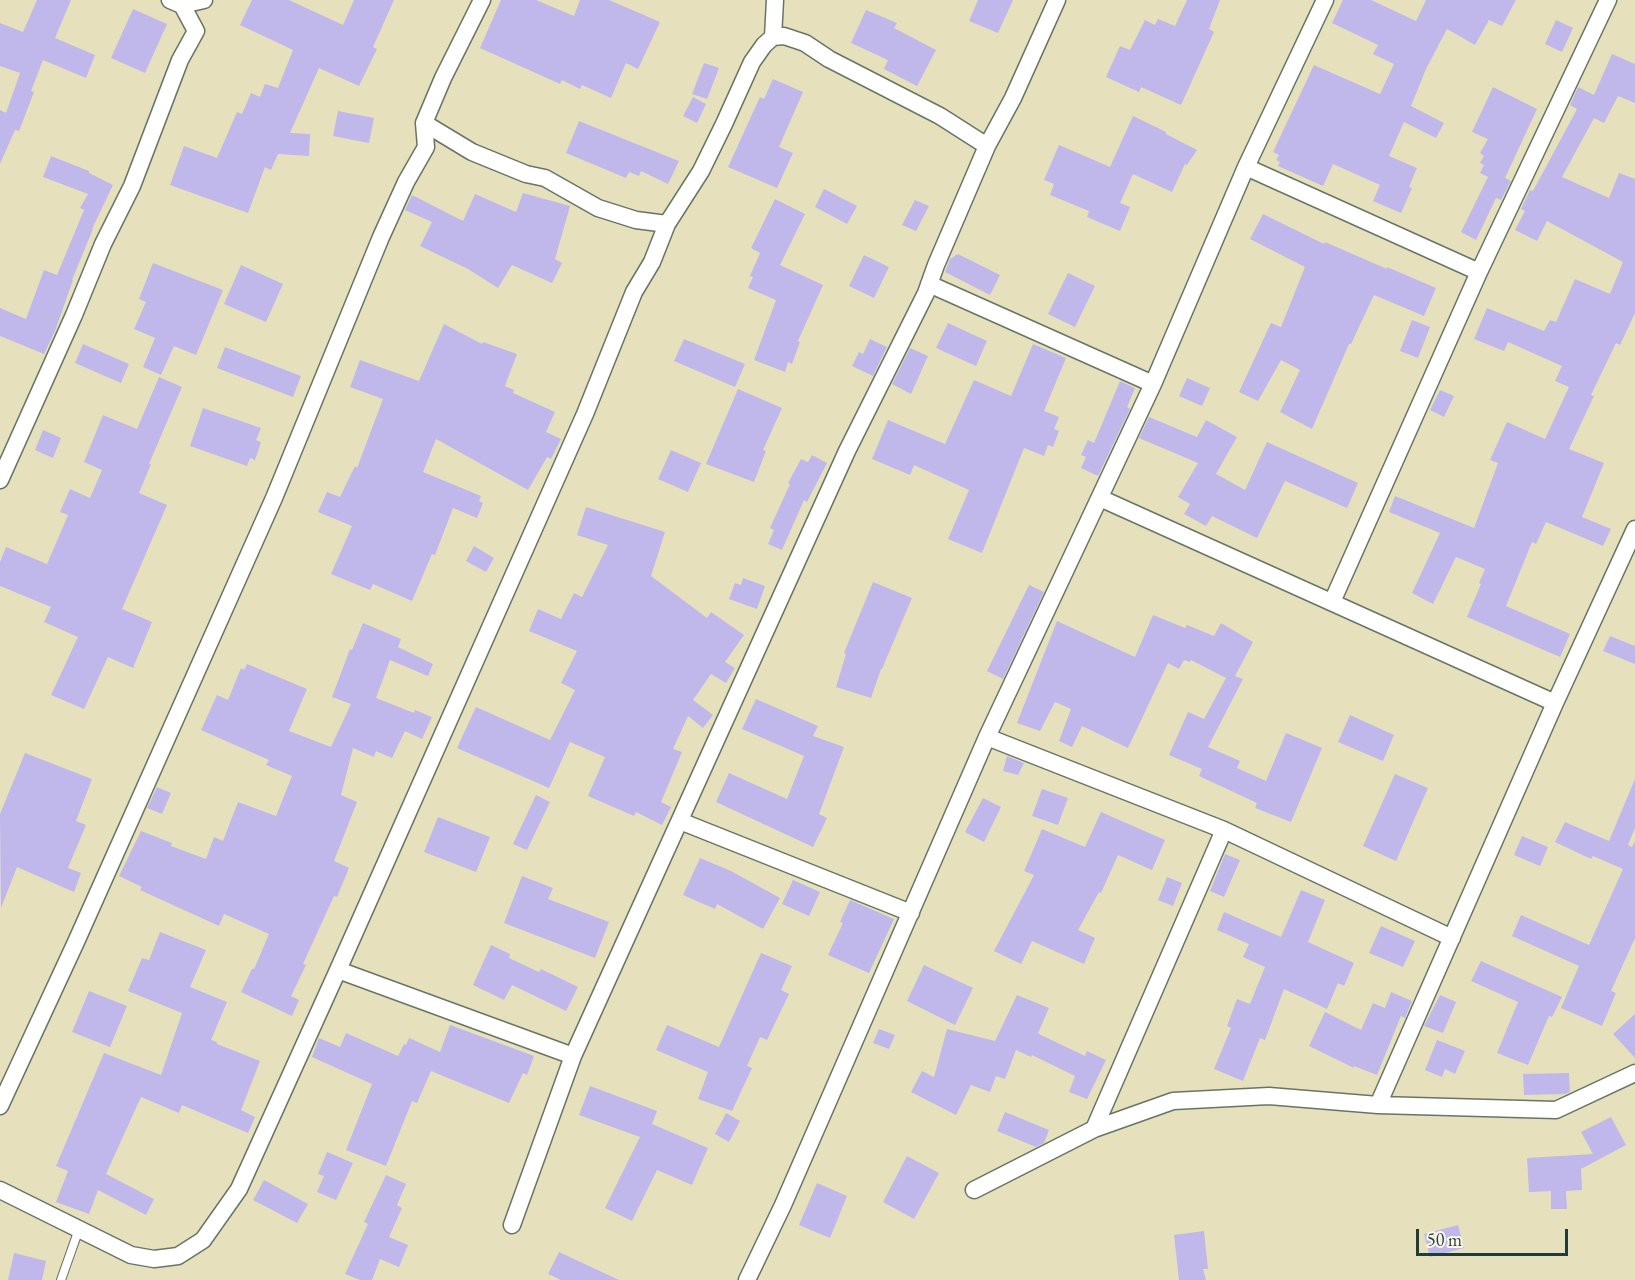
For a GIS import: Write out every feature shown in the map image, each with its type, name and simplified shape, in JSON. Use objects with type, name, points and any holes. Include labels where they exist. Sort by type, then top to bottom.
[{"type":"street","points":[[0,480],[74,315],[103,244],[132,186],[180,60],[196,31],[206,0],[176,2]]},
{"type":"street","points":[[0,1106],[76,942],[274,498],[381,237],[406,182],[426,147],[424,123],[443,78],[482,0]]},
{"type":"street","points":[[773,37],[774,0]]},
{"type":"street","points":[[512,1225],[573,1056],[847,451],[929,284],[987,146],[1013,98],[1057,0]]},
{"type":"street","points":[[747,1280],[783,1205],[987,737],[1153,384],[1246,167],[1325,0]]},
{"type":"street","points":[[1332,602],[1479,272],[1608,0]]},
{"type":"street","points":[[176,2],[196,31]]},
{"type":"street","points":[[0,1190],[131,1256],[154,1259],[178,1256],[203,1240],[239,1189],[339,970],[585,414],[634,292],[652,262],[667,224],[700,171],[752,62],[764,45],[773,37],[784,36],[805,43],[829,59],[940,116],[987,146]]},
{"type":"street","points":[[424,123],[472,152],[526,174],[544,178],[598,208],[636,220],[667,224]]},
{"type":"street","points":[[1246,167],[1479,272]]},
{"type":"street","points":[[929,284],[1153,384]]},
{"type":"street","points":[[1100,498],[1555,703]]},
{"type":"street","points":[[1378,1105],[1555,703],[1635,529]]},
{"type":"street","points":[[987,737],[1224,830],[1452,938]]},
{"type":"street","points":[[680,821],[911,913]]},
{"type":"street","points":[[1094,1129],[1224,830]]},
{"type":"street","points":[[339,970],[573,1056]]},
{"type":"street","points":[[974,1190],[1094,1129],[1173,1101],[1269,1096],[1378,1105],[1556,1110],[1635,1074]]},
{"type":"lane","points":[[61,1280],[79,1229]]},
{"type":"building","points":[[37,0],[71,0],[55,38],[95,55],[86,78],[43,60],[19,131],[15,130],[0,164],[0,110],[6,113],[20,73],[0,66],[0,23],[23,32]]},
{"type":"building","points":[[252,0],[289,0],[343,25],[354,0],[394,0],[373,47],[377,49],[359,86],[319,68],[290,133],[310,134],[309,156],[278,154],[271,170],[265,167],[248,213],[170,185],[184,146],[217,158],[237,112],[242,114],[251,93],[260,97],[265,84],[278,88],[293,50],[240,25]]},
{"type":"building","points":[[501,0],[536,0],[574,16],[580,0],[609,0],[660,22],[638,69],[626,63],[611,98],[582,85],[580,89],[562,80],[560,84],[480,48]]},
{"type":"building","points":[[978,0],[1013,0],[998,33],[969,21]]},
{"type":"building","points":[[1187,0],[1220,0],[1209,29],[1214,32],[1181,105],[1141,87],[1139,92],[1106,77],[1120,46],[1130,50],[1145,20],[1155,25],[1158,19],[1175,26]]},
{"type":"building","points":[[1343,0],[1371,0],[1416,21],[1426,0],[1516,0],[1502,26],[1489,20],[1475,45],[1447,29],[1426,69],[1411,106],[1444,123],[1436,138],[1404,122],[1389,156],[1417,168],[1409,187],[1412,188],[1401,213],[1373,201],[1380,185],[1333,164],[1323,186],[1278,166],[1280,162],[1276,160],[1279,155],[1273,152],[1314,65],[1380,94],[1394,64],[1373,54],[1378,45],[1332,23]]},
{"type":"building","points":[[133,9],[167,24],[145,73],[111,58]]},
{"type":"building","points":[[866,10],[897,23],[894,28],[936,50],[917,86],[884,69],[888,60],[851,43]]},
{"type":"building","points":[[1556,20],[1573,28],[1562,52],[1545,44]]},
{"type":"building","points":[[1612,54],[1635,64],[1635,103],[1618,96],[1604,123],[1594,118],[1562,177],[1609,198],[1619,173],[1635,179],[1635,313],[1620,345],[1616,343],[1569,449],[1604,463],[1582,517],[1611,529],[1603,546],[1546,522],[1536,544],[1532,542],[1506,606],[1570,634],[1560,657],[1467,617],[1485,569],[1456,557],[1433,604],[1412,593],[1440,533],[1389,512],[1395,496],[1474,528],[1498,463],[1490,460],[1507,422],[1545,439],[1569,387],[1555,381],[1562,366],[1508,342],[1504,351],[1474,339],[1487,308],[1544,331],[1550,320],[1556,322],[1575,279],[1610,294],[1623,262],[1547,221],[1537,241],[1515,230],[1525,211],[1521,209],[1530,190],[1533,191],[1577,109],[1570,105],[1578,87],[1594,95]]},
{"type":"building","points":[[704,63],[719,68],[707,99],[692,94]]},
{"type":"building","points":[[773,79],[803,92],[779,147],[793,153],[777,188],[728,167],[760,97],[764,99]]},
{"type":"building","points":[[1493,87],[1537,109],[1505,178],[1511,181],[1501,200],[1496,198],[1476,240],[1461,232],[1488,177],[1480,173],[1484,165],[1480,163],[1484,156],[1480,153],[1488,139],[1472,132]]},
{"type":"building","points":[[693,97],[706,104],[697,123],[683,116]]},
{"type":"building","points":[[338,111],[374,118],[369,143],[333,136]]},
{"type":"building","points":[[1133,116],[1197,150],[1187,165],[1185,164],[1172,192],[1133,174],[1120,203],[1130,207],[1120,231],[1087,217],[1089,211],[1050,195],[1054,184],[1044,180],[1059,145],[1110,167]]},
{"type":"building","points":[[579,121],[679,161],[668,184],[641,171],[639,176],[629,172],[626,178],[566,153]]},
{"type":"building","points":[[51,156],[89,171],[113,185],[92,229],[55,331],[44,354],[0,336],[0,308],[26,319],[44,270],[57,275],[84,210],[80,208],[88,194],[43,177]]},
{"type":"building","points":[[824,189],[857,206],[847,224],[815,207]]},
{"type":"building","points":[[523,193],[570,206],[555,259],[562,263],[552,283],[512,265],[498,288],[468,269],[420,246],[432,222],[405,210],[412,195],[463,221],[475,194],[516,212]]},
{"type":"building","points":[[775,199],[805,214],[780,265],[823,285],[798,341],[800,342],[792,364],[788,362],[785,372],[754,360],[776,300],[748,288],[753,277],[750,276],[760,253],[751,248]]},
{"type":"building","points":[[915,200],[929,206],[916,231],[902,225]]},
{"type":"building","points":[[1263,214],[1324,244],[1325,242],[1436,288],[1424,316],[1374,295],[1349,344],[1312,429],[1280,412],[1300,370],[1281,360],[1258,401],[1239,392],[1271,323],[1281,327],[1305,267],[1250,239]]},
{"type":"building","points":[[958,254],[1000,275],[990,295],[945,272],[950,259]]},
{"type":"building","points":[[864,255],[889,267],[874,298],[849,286]]},
{"type":"building","points":[[153,263],[223,290],[196,355],[174,346],[161,375],[143,367],[155,338],[134,329],[146,302],[139,299]]},
{"type":"building","points":[[241,265],[283,284],[266,322],[224,304]]},
{"type":"building","points":[[1068,273],[1095,286],[1075,327],[1048,314]]},
{"type":"building","points":[[1412,320],[1430,327],[1418,358],[1400,351]]},
{"type":"building","points":[[948,323],[987,341],[976,366],[936,348]]},
{"type":"building","points":[[444,324],[482,344],[483,342],[517,354],[505,386],[514,390],[513,393],[555,412],[546,432],[561,439],[551,459],[547,457],[528,490],[436,439],[423,472],[481,496],[479,501],[483,503],[477,518],[453,508],[435,555],[432,554],[412,601],[373,584],[370,590],[331,574],[352,526],[318,512],[327,492],[340,497],[355,466],[357,468],[383,399],[350,387],[360,360],[419,381]]},
{"type":"building","points":[[684,339],[745,364],[735,387],[674,361]]},
{"type":"building","points":[[870,339],[887,347],[873,376],[852,366],[859,352],[863,354]]},
{"type":"building","points":[[83,344],[129,364],[121,383],[75,363]]},
{"type":"building","points":[[1033,344],[1066,358],[1044,411],[1059,417],[1054,429],[1059,431],[1053,447],[1048,445],[1044,456],[1024,448],[982,553],[948,539],[969,490],[914,465],[910,475],[872,459],[888,420],[945,444],[974,380],[1011,396]]},
{"type":"building","points":[[225,347],[301,376],[293,397],[217,368]]},
{"type":"building","points":[[910,348],[928,356],[911,394],[892,384]]},
{"type":"building","points":[[159,377],[182,387],[139,493],[167,505],[122,609],[152,622],[133,668],[108,657],[84,709],[51,695],[78,637],[44,622],[51,607],[0,586],[0,562],[6,547],[47,564],[68,515],[60,512],[70,489],[90,498],[102,470],[84,462],[103,415],[137,429]]},
{"type":"building","points":[[1187,378],[1210,388],[1202,406],[1179,396]]},
{"type":"building","points":[[1120,381],[1135,388],[1127,407],[1130,409],[1098,476],[1081,468],[1086,457],[1081,455],[1088,440],[1094,443]]},
{"type":"building","points":[[738,389],[782,408],[763,450],[766,451],[754,482],[706,464]]},
{"type":"building","points":[[1440,390],[1454,396],[1444,417],[1430,410]]},
{"type":"building","points":[[203,408],[261,428],[256,440],[261,442],[255,460],[250,458],[247,466],[190,446]]},
{"type":"building","points":[[1149,417],[1197,437],[1206,420],[1237,437],[1216,474],[1245,490],[1267,442],[1358,483],[1347,508],[1285,481],[1257,538],[1212,516],[1206,526],[1184,514],[1190,504],[1178,497],[1198,463],[1139,438]]},
{"type":"building","points":[[43,430],[61,438],[53,458],[35,450]]},
{"type":"building","points":[[671,450],[701,463],[688,492],[658,479]]},
{"type":"building","points":[[812,455],[827,463],[807,502],[804,500],[782,550],[768,544],[774,530],[770,528],[790,484],[788,483],[801,459],[808,462]]},
{"type":"building","points":[[586,507],[665,532],[651,576],[707,618],[711,612],[744,635],[725,662],[735,668],[726,683],[711,674],[693,700],[713,715],[703,728],[688,716],[673,749],[682,752],[661,802],[671,807],[662,825],[636,812],[634,816],[588,796],[605,757],[570,742],[549,788],[457,748],[476,707],[550,740],[575,690],[561,683],[577,651],[529,631],[538,609],[561,619],[574,593],[582,597],[608,545],[577,535]]},
{"type":"building","points":[[474,546],[494,558],[486,572],[466,561]]},
{"type":"building","points":[[743,578],[765,586],[757,609],[729,599],[735,583],[741,585]]},
{"type":"building","points":[[873,582],[912,598],[871,698],[836,687],[846,654],[844,653]]},
{"type":"building","points":[[1029,585],[1044,592],[1003,679],[987,671]]},
{"type":"building","points":[[1153,615],[1185,628],[1187,625],[1214,636],[1221,623],[1253,642],[1235,676],[1243,679],[1208,747],[1240,761],[1237,768],[1266,781],[1286,733],[1322,748],[1291,822],[1255,808],[1257,803],[1199,776],[1202,769],[1169,755],[1188,712],[1204,719],[1226,678],[1191,660],[1190,662],[1184,660],[1179,669],[1168,663],[1128,748],[1082,726],[1072,747],[1059,741],[1071,709],[1055,702],[1040,731],[1017,723],[1057,621],[1135,657]]},
{"type":"building","points":[[363,623],[401,639],[398,647],[433,664],[428,676],[390,660],[376,698],[414,713],[415,710],[432,717],[422,739],[405,731],[392,758],[376,751],[374,757],[353,748],[341,795],[357,802],[334,861],[349,868],[303,964],[306,965],[291,996],[299,1000],[292,1016],[241,992],[269,934],[224,914],[219,926],[140,890],[142,887],[119,876],[141,831],[172,843],[171,846],[206,859],[214,837],[223,841],[238,802],[276,816],[292,776],[266,765],[269,760],[201,730],[217,695],[228,700],[241,668],[244,670],[247,664],[307,689],[289,731],[331,747],[351,704],[332,697],[350,649],[352,650]]},
{"type":"building","points":[[1610,636],[1635,646],[1635,664],[1603,651]]},
{"type":"building","points":[[756,699],[818,726],[813,736],[844,747],[819,814],[827,818],[813,847],[716,802],[729,773],[787,799],[804,756],[742,729]]},
{"type":"building","points":[[1350,715],[1394,735],[1383,761],[1338,742]]},
{"type":"building","points":[[25,753],[92,779],[76,821],[86,825],[68,868],[81,873],[74,892],[17,867],[1,908],[0,814]]},
{"type":"building","points":[[1007,756],[1024,763],[1018,775],[1003,771]]},
{"type":"building","points":[[1395,774],[1428,788],[1396,861],[1363,846]]},
{"type":"building","points":[[1635,779],[1635,828],[1628,845],[1632,847],[1635,841],[1635,938],[1611,991],[1616,993],[1602,1026],[1561,1008],[1579,966],[1512,936],[1521,915],[1589,945],[1623,869],[1593,856],[1591,859],[1555,842],[1565,822],[1609,841]]},
{"type":"building","points":[[157,787],[171,793],[162,814],[147,808]]},
{"type":"building","points":[[1042,789],[1068,798],[1058,825],[1032,816]]},
{"type":"building","points":[[536,795],[550,802],[527,850],[513,844]]},
{"type":"building","points":[[983,798],[1001,807],[984,842],[965,832]]},
{"type":"building","points":[[1101,812],[1165,840],[1152,870],[1118,855],[1101,893],[1099,892],[1078,930],[1095,938],[1084,964],[1032,941],[1021,964],[994,951],[1034,875],[1024,871],[1042,829],[1085,847]]},
{"type":"building","points":[[438,817],[490,837],[476,872],[424,852]]},
{"type":"building","points":[[1522,836],[1548,847],[1540,866],[1514,855]]},
{"type":"building","points":[[1225,854],[1240,860],[1224,897],[1210,891]]},
{"type":"building","points":[[700,858],[731,871],[780,898],[763,929],[717,904],[715,909],[683,895]]},
{"type":"building","points":[[522,876],[553,888],[548,899],[609,922],[595,958],[504,923]]},
{"type":"building","points":[[1167,877],[1182,883],[1173,906],[1158,900]]},
{"type":"building","points":[[793,880],[820,892],[809,916],[782,904]]},
{"type":"building","points":[[1301,890],[1325,900],[1308,942],[1354,963],[1344,986],[1338,983],[1327,1009],[1284,989],[1265,1040],[1260,1038],[1243,1081],[1214,1069],[1231,1028],[1227,1026],[1237,999],[1250,1004],[1265,967],[1243,957],[1249,944],[1217,930],[1224,912],[1281,937]]},
{"type":"building","points":[[850,900],[894,919],[869,973],[828,955],[843,923],[840,922]]},
{"type":"building","points":[[1381,926],[1415,941],[1403,967],[1369,953]]},
{"type":"building","points":[[160,932],[206,950],[190,987],[227,1002],[211,1040],[260,1061],[241,1110],[255,1117],[248,1133],[182,1105],[179,1113],[141,1097],[106,1174],[154,1199],[146,1215],[98,1190],[89,1214],[56,1202],[68,1171],[56,1166],[104,1053],[161,1075],[182,1013],[128,991],[142,958],[149,960]]},
{"type":"building","points":[[491,945],[510,954],[509,958],[539,972],[541,969],[578,987],[566,1011],[512,985],[504,1000],[473,985]]},
{"type":"building","points":[[761,953],[792,966],[781,990],[789,994],[767,1040],[760,1037],[747,1066],[752,1068],[732,1111],[698,1099],[708,1072],[656,1050],[667,1025],[719,1047]]},
{"type":"building","points":[[1481,961],[1562,997],[1552,1017],[1549,1016],[1528,1065],[1497,1053],[1518,1002],[1471,981]]},
{"type":"building","points":[[924,965],[973,988],[955,1025],[907,1001]]},
{"type":"building","points":[[89,991],[127,1006],[110,1047],[72,1032]]},
{"type":"building","points":[[1391,992],[1412,1001],[1405,1018],[1401,1016],[1377,1075],[1354,1066],[1354,1068],[1309,1046],[1325,1012],[1361,1030],[1373,1003],[1385,1008]]},
{"type":"building","points":[[1017,995],[1049,1008],[1038,1033],[1085,1056],[1087,1051],[1106,1060],[1087,1099],[1069,1092],[1075,1076],[1032,1055],[1031,1057],[1016,1050],[1005,1079],[996,1076],[990,1092],[971,1085],[956,1115],[911,1092],[922,1071],[934,1077],[947,1029],[995,1041]]},
{"type":"building","points":[[1440,995],[1456,1002],[1443,1033],[1424,1026]]},
{"type":"building","points":[[1635,1014],[1635,1058],[1613,1034]]},
{"type":"building","points":[[450,1025],[534,1056],[527,1075],[523,1073],[509,1103],[431,1071],[417,1103],[412,1101],[386,1166],[346,1150],[372,1084],[312,1057],[319,1038],[340,1047],[346,1033],[398,1056],[409,1038],[440,1052]]},
{"type":"building","points":[[879,1029],[895,1035],[889,1049],[873,1043]]},
{"type":"building","points":[[1437,1040],[1465,1051],[1455,1074],[1445,1069],[1442,1077],[1425,1070]]},
{"type":"building","points":[[1569,1073],[1570,1092],[1524,1095],[1523,1074]]},
{"type":"building","points":[[590,1086],[657,1111],[652,1124],[708,1148],[692,1185],[657,1170],[632,1221],[605,1208],[640,1137],[579,1115]]},
{"type":"building","points":[[1005,1112],[1049,1130],[1044,1143],[1036,1147],[997,1131]]},
{"type":"building","points":[[726,1113],[740,1121],[729,1142],[715,1134]]},
{"type":"building","points":[[1611,1117],[1626,1145],[1581,1169],[1582,1190],[1566,1191],[1567,1209],[1551,1209],[1551,1191],[1529,1192],[1527,1158],[1593,1154],[1581,1132]]},
{"type":"building","points":[[327,1152],[353,1163],[336,1200],[317,1192],[324,1176],[318,1174]]},
{"type":"building","points":[[907,1156],[939,1173],[914,1219],[883,1202]]},
{"type":"building","points":[[386,1175],[406,1184],[397,1205],[402,1208],[389,1237],[408,1245],[399,1267],[380,1259],[372,1280],[360,1280],[345,1274],[368,1224],[364,1222]]},
{"type":"building","points":[[264,1180],[308,1204],[297,1223],[253,1200]]},
{"type":"building","points":[[817,1183],[847,1196],[830,1238],[799,1225]]},
{"type":"building","points":[[1458,1225],[1464,1248],[1430,1257],[1424,1234]]},
{"type":"building","points":[[1204,1231],[1208,1269],[1203,1269],[1206,1280],[1179,1280],[1174,1235]]},
{"type":"building","points":[[559,1252],[619,1280],[561,1280],[548,1274]]},
{"type":"building","points":[[14,1253],[46,1261],[42,1280],[8,1280]]}]
